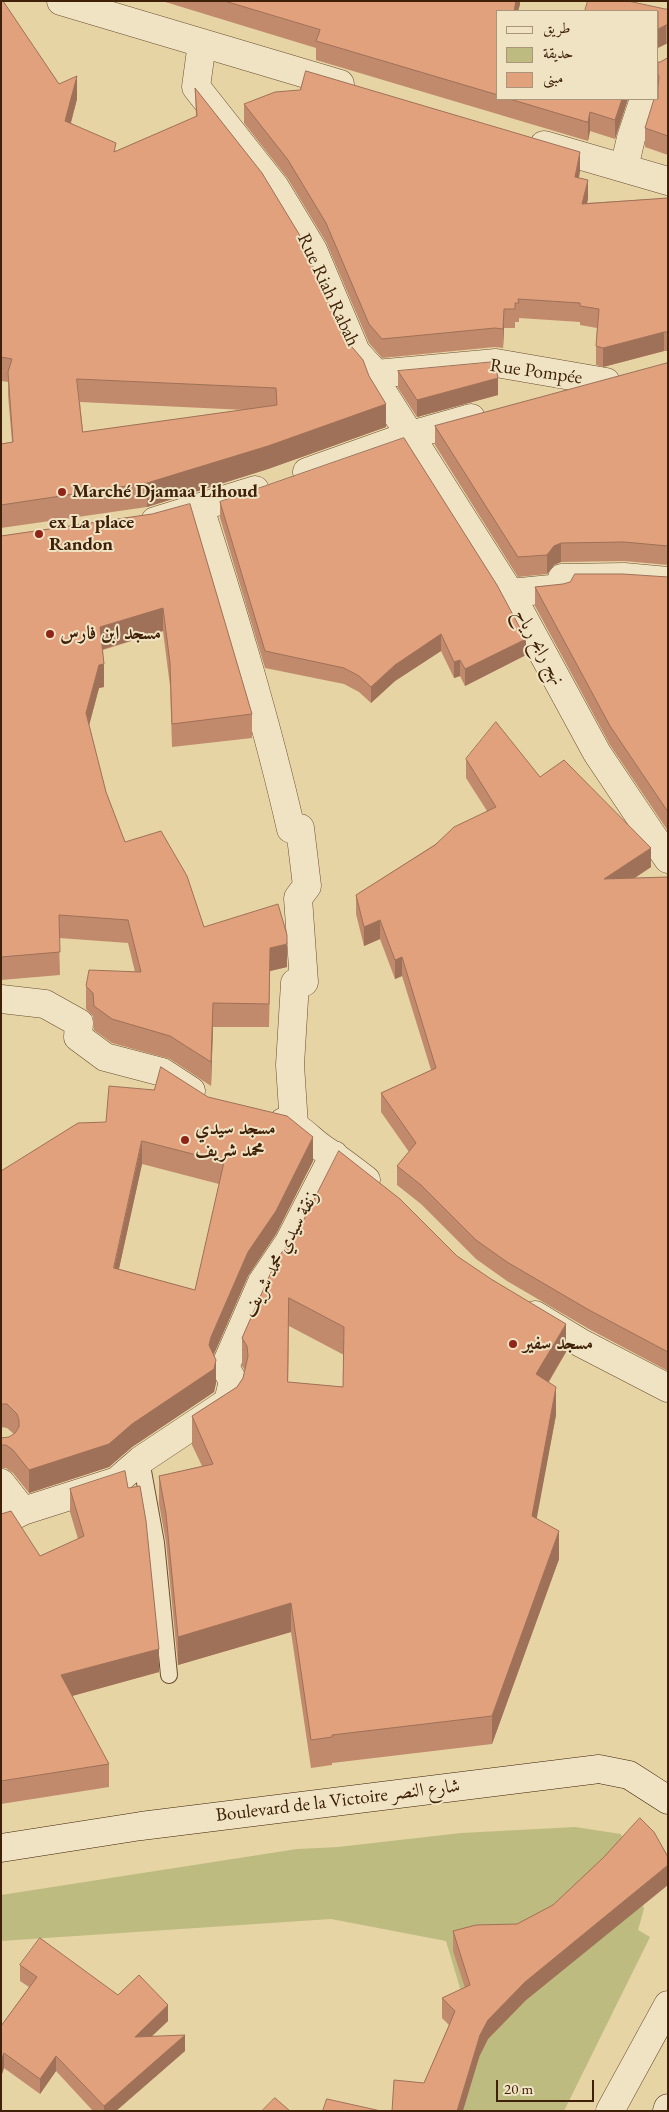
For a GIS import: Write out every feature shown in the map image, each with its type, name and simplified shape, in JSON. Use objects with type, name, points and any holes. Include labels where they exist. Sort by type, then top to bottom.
[{"type":"street","points":[[61,1],[368,92]]},
{"type":"street","name":"Rue Riah Rabah","points":[[202,43],[196,87],[275,187],[313,250],[356,352],[376,374],[382,391],[411,435]]},
{"type":"street","points":[[624,168],[631,138],[644,100]]},
{"type":"street","points":[[524,139],[668,181]]},
{"type":"street","name":"Rue Pompée","points":[[376,374],[496,363],[606,382]]},
{"type":"street","points":[[552,397],[632,375]]},
{"type":"street","points":[[129,525],[150,522],[200,508],[411,435],[495,412]]},
{"type":"street","name":"نهج رابح رياح","points":[[411,435],[510,593],[597,752],[668,859]]},
{"type":"street","points":[[200,508],[247,656],[270,739],[291,828],[300,828],[307,886],[298,898],[304,982],[295,984],[294,993],[290,1066],[294,1125]]},
{"type":"street","points":[[510,593],[561,588],[562,578],[624,577],[668,581]]},
{"type":"street","points":[[1,999],[45,1004],[79,1023],[78,1037],[105,1057],[162,1072],[212,1105]]},
{"type":"street","points":[[258,1116],[294,1125],[384,1194]]},
{"type":"street","name":"زنقة سيدي محمد شريف","points":[[141,1460],[228,1402],[233,1380],[225,1367],[262,1282],[289,1242],[334,1155]]},
{"type":"street","points":[[516,1303],[581,1343],[668,1388]]},
{"type":"street","points":[[1,1482],[12,1516],[117,1481],[141,1460]]},
{"type":"street","name":"Boulevard de la Victoire شارع النصر","points":[[1,1848],[141,1826],[599,1768],[629,1775],[668,1800]]},
{"type":"street","points":[[610,2111],[668,2005]]},
{"type":"lane","points":[[141,1460],[156,1543],[169,1675]]},
{"type":"green space","points":[[575,1827],[621,1834],[644,1909],[638,1930],[650,1937],[564,2111],[463,2111],[480,2055],[446,1941],[331,1919],[1,1941],[1,1895],[297,1849],[338,1847],[461,1833]]},
{"type":"building","points":[[1,1],[3,1],[59,84],[77,76],[65,121],[116,143],[114,152],[197,116],[195,88],[262,173],[299,234],[342,335],[363,360],[369,376],[386,404],[268,446],[147,483],[1,505],[1,444],[13,442],[8,372],[12,359],[1,357]],"holes":[[[77,379],[276,388],[277,405],[83,432]]]},
{"type":"building","points":[[225,1],[516,1],[514,10],[497,10],[497,95],[316,41],[320,30]]},
{"type":"building","points":[[588,1],[628,1],[668,9],[668,25],[659,28],[659,10],[585,10]]},
{"type":"building","points":[[668,58],[668,136],[645,128],[654,100],[659,100],[660,62]]},
{"type":"building","points":[[306,71],[580,152],[575,177],[588,180],[582,204],[668,198],[668,332],[603,348],[596,346],[599,309],[580,306],[580,303],[518,299],[519,303],[515,303],[515,309],[504,309],[503,329],[495,328],[382,339],[369,324],[326,223],[288,160],[244,104],[275,92],[300,90]]},
{"type":"building","points":[[513,100],[622,100],[615,120],[590,112],[588,122]]},
{"type":"building","points":[[495,362],[498,378],[417,400],[398,371]]},
{"type":"building","points":[[668,363],[668,546],[624,542],[561,543],[554,546],[547,555],[518,557],[435,426]]},
{"type":"building","points":[[404,438],[497,585],[526,639],[465,669],[460,660],[454,662],[441,634],[395,665],[371,687],[359,676],[344,668],[265,651],[220,502]]},
{"type":"building","points":[[190,504],[252,714],[172,724],[170,663],[163,608],[100,627],[104,664],[99,665],[86,713],[106,792],[125,842],[161,831],[187,876],[204,927],[278,904],[287,935],[287,944],[270,948],[269,1004],[213,1003],[211,1062],[170,1036],[112,1019],[94,1006],[93,993],[86,986],[89,970],[141,972],[128,920],[59,915],[60,952],[1,957],[1,536],[152,514]]},
{"type":"building","points":[[575,574],[623,574],[668,577],[668,812],[610,726],[535,587],[570,582]]},
{"type":"building","points":[[496,722],[540,777],[564,760],[651,848],[604,879],[668,877],[668,1352],[589,1310],[507,1262],[476,1240],[421,1185],[397,1166],[416,1143],[381,1093],[436,1068],[402,957],[395,960],[380,920],[364,927],[356,895],[435,845],[454,827],[496,807],[466,759]]},
{"type":"building","points":[[161,1067],[208,1097],[287,1116],[313,1137],[276,1211],[248,1252],[211,1337],[209,1345],[216,1360],[214,1369],[132,1424],[109,1444],[29,1470],[13,1450],[6,1445],[1,1445],[1,1438],[9,1437],[15,1433],[19,1427],[19,1420],[17,1414],[7,1404],[1,1404],[1,1171],[78,1123],[106,1122],[109,1086],[154,1090]],"holes":[[[142,1141],[224,1162],[195,1290],[114,1268]]]},
{"type":"building","points":[[339,1151],[400,1199],[457,1256],[491,1279],[566,1324],[536,1374],[556,1387],[532,1516],[559,1531],[492,1716],[332,1735],[332,1737],[311,1740],[291,1603],[178,1637],[166,1514],[159,1476],[213,1464],[192,1416],[237,1387],[243,1378],[248,1356],[247,1346],[242,1338],[276,1261],[303,1221]],"holes":[[[289,1298],[344,1327],[343,1387],[288,1382]]]},
{"type":"building","points":[[125,1471],[128,1488],[140,1486],[146,1521],[159,1649],[61,1675],[109,1764],[1,1781],[1,1514],[11,1511],[40,1556],[84,1536],[70,1489]]},
{"type":"building","points":[[640,1818],[654,1832],[668,1857],[668,1865],[525,1982],[488,2020],[480,2035],[457,2111],[392,2111],[394,2080],[424,2083],[455,2011],[442,1998],[470,1985],[453,1931],[476,1925],[517,1924],[553,1905],[604,1857]]},
{"type":"building","points":[[40,1938],[118,1995],[139,1975],[168,2005],[135,2037],[185,2035],[104,2106],[56,2056],[40,2079],[4,2053],[1,2061],[1,2026],[37,1977],[20,1965]]},
{"type":"building","points":[[275,2098],[290,2111],[262,2111]]},
{"type":"building","points":[[327,2099],[381,2111],[323,2111]]},
{"type":"place","name":"Marché Djamaa Lihoud","points":[[62,492]]},
{"type":"place","name":"ex La place Randon","points":[[39,534]]},
{"type":"place","name":"مسجد ابن فارس","points":[[50,634]]},
{"type":"place","name":"مسجد سيدي محمد شريف","points":[[185,1140]]},
{"type":"place","name":"مسجد سفير","points":[[513,1344]]}]
